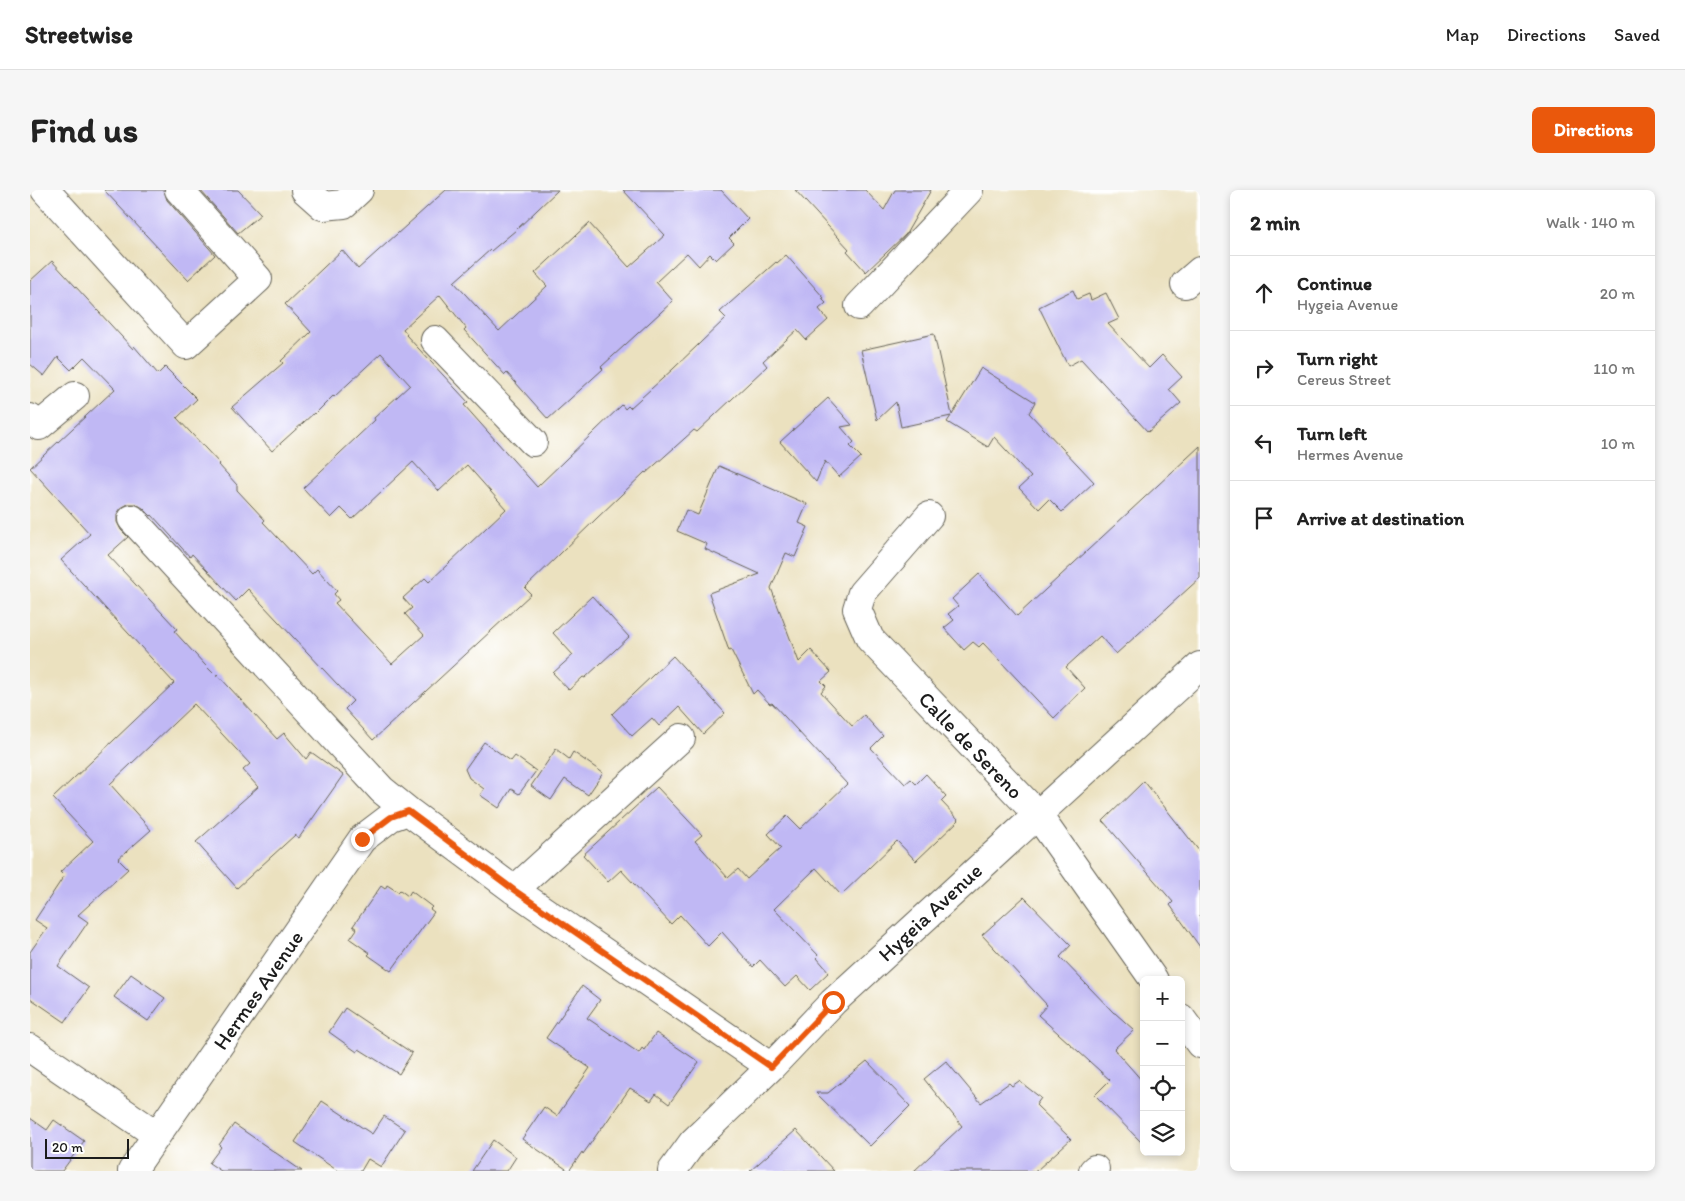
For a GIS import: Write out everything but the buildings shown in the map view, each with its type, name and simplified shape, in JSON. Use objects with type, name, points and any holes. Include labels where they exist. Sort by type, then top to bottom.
[{"type":"street","points":[[45,190],[186,345],[258,278],[179,190]]},
{"type":"street","points":[[306,190],[323,206],[344,204],[359,190]]},
{"type":"street","points":[[859,306],[969,190]]},
{"type":"street","points":[[435,340],[533,442]]},
{"type":"street","points":[[30,418],[39,426],[75,396]]},
{"type":"street","name":"Calle de Sereno","points":[[929,516],[862,593],[856,609],[870,639],[1037,814],[1151,976]]},
{"type":"street","points":[[132,519],[382,790],[399,814],[514,890],[771,1067]]},
{"type":"street","name":"Hygeia Avenue","points":[[672,1171],[693,1142],[771,1067],[833,1002],[1200,666]]},
{"type":"street","points":[[514,890],[681,738]]},
{"type":"street","name":"Hermes Avenue","points":[[132,1171],[362,839],[399,814]]},
{"type":"street","points":[[1183,1021],[1200,1044]]},
{"type":"street","points":[[30,1048],[157,1135]]},
{"type":"route","points":[[362,839],[391,817],[408,811],[514,890],[771,1067],[833,1002]]}]
